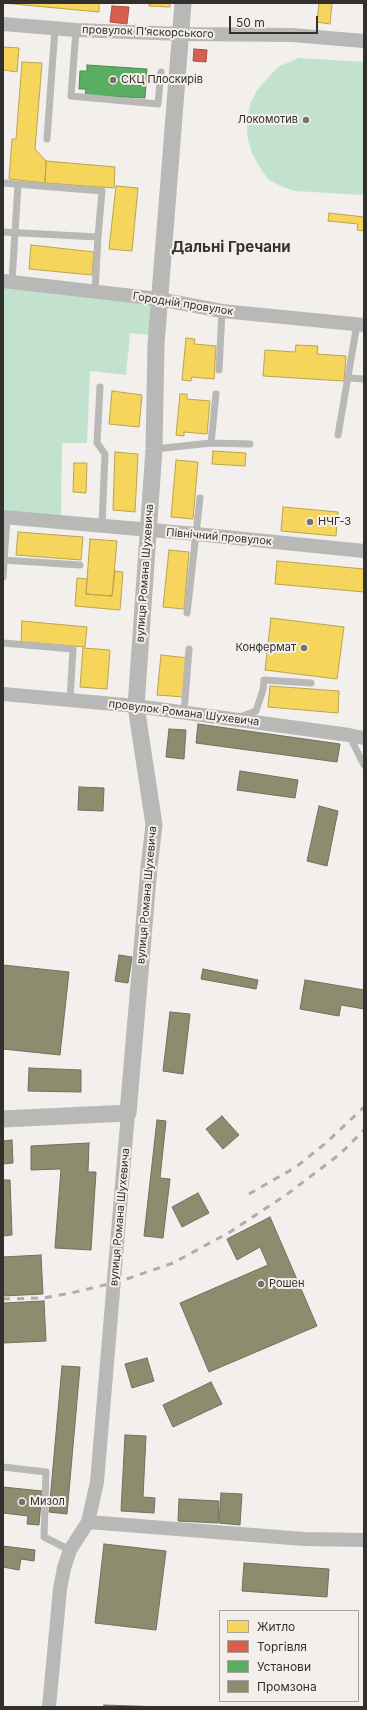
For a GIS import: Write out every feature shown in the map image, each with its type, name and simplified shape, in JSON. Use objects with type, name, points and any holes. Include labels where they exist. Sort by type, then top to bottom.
[{"type":"street","name":"вулиця Романа Шухевича","points":[[49,1707],[60,1589],[64,1568],[70,1550],[88,1522],[98,1482],[128,1113],[149,867],[154,825],[136,706],[154,449],[156,344],[159,299],[183,3]]},
{"type":"street","name":"провулок Пʼяскорського","points":[[3,24],[76,30],[181,34],[292,35],[364,41]]},
{"type":"street","name":"Городній провулок","points":[[7,281],[95,290],[159,299],[222,311],[361,324]]},
{"type":"street","name":"Північний провулок","points":[[5,517],[364,551]]},
{"type":"street","name":"провулок Романа Шухевича","points":[[3,694],[136,706],[364,738]]},
{"type":"street","points":[[3,1119],[128,1113]]},
{"type":"street","points":[[88,1522],[304,1539],[364,1540]]},
{"type":"lane","points":[[47,139],[55,28]]},
{"type":"lane","points":[[76,30],[71,96],[158,104],[161,72]]},
{"type":"lane","points":[[3,183],[102,191],[95,290]]},
{"type":"lane","points":[[7,281],[14,233],[18,184]]},
{"type":"lane","points":[[3,232],[98,237]]},
{"type":"lane","points":[[219,370],[222,311]]},
{"type":"lane","points":[[338,436],[361,324]]},
{"type":"lane","points":[[349,378],[364,379]]},
{"type":"lane","points":[[100,386],[97,443],[105,454],[102,525]]},
{"type":"lane","points":[[211,443],[216,394]]},
{"type":"lane","points":[[154,449],[211,443],[250,444]]},
{"type":"lane","points":[[187,614],[200,498]]},
{"type":"lane","points":[[3,577],[5,517]]},
{"type":"lane","points":[[4,560],[80,565]]},
{"type":"lane","points":[[3,644],[73,649],[70,700]]},
{"type":"lane","points":[[184,712],[189,649]]},
{"type":"lane","points":[[234,720],[256,711],[263,690],[264,680],[311,683]]},
{"type":"lane","points":[[349,735],[364,765]]},
{"type":"lane","points":[[3,1467],[46,1472],[44,1537],[70,1550]]},
{"type":"green space","name":"Локомотив","points":[[299,58],[364,62],[364,195],[295,191],[283,187],[269,180],[260,168],[252,153],[248,140],[247,126],[250,104],[257,90],[273,72],[280,66]]},
{"type":"green space","points":[[3,286],[154,303],[151,335],[130,333],[126,375],[90,371],[87,443],[62,443],[61,515],[3,511]]},
{"type":"building: Житло","points":[[3,3],[99,3],[99,12]]},
{"type":"building: Житло","points":[[149,3],[170,3],[170,7],[149,6]]},
{"type":"building: Житло","points":[[319,3],[332,3],[330,24],[317,22]]},
{"type":"building: Житло","points":[[3,47],[19,48],[17,72],[3,70]]},
{"type":"building: Житло","points":[[22,62],[42,63],[35,149],[46,161],[45,183],[9,179],[12,139],[16,139]]},
{"type":"building: Житло","points":[[46,161],[115,167],[114,188],[45,183]]},
{"type":"building: Житло","points":[[116,186],[138,188],[132,251],[109,249]]},
{"type":"building: Житло","points":[[329,213],[364,217],[364,231],[357,230],[358,224],[328,221]]},
{"type":"building: Житло","points":[[31,245],[94,252],[92,275],[29,269]]},
{"type":"building: Житло","points":[[186,338],[195,339],[194,344],[216,346],[214,379],[192,377],[191,381],[182,380]]},
{"type":"building: Житло","points":[[296,345],[318,346],[317,354],[346,356],[344,381],[263,376],[265,350],[295,352]]},
{"type":"building: Житло","points":[[112,391],[142,395],[139,427],[109,424]]},
{"type":"building: Житло","points":[[180,394],[187,394],[187,399],[210,401],[207,434],[184,432],[184,436],[176,435]]},
{"type":"building: Житло","points":[[213,451],[246,453],[245,466],[212,464]]},
{"type":"building: Житло","points":[[115,452],[138,454],[135,512],[113,510]]},
{"type":"building: Житло","points":[[176,460],[198,462],[193,519],[171,517]]},
{"type":"building: Житло","points":[[74,463],[87,463],[86,493],[73,492]]},
{"type":"building: Житло","name":"НЧГ-3","points":[[283,507],[338,512],[336,536],[281,531]]},
{"type":"building: Житло","points":[[18,532],[83,537],[81,560],[16,555]]},
{"type":"building: Житло","points":[[90,539],[117,541],[112,596],[86,594]]},
{"type":"building: Житло","points":[[169,550],[189,552],[184,609],[163,607]]},
{"type":"building: Житло","points":[[277,561],[364,569],[364,592],[275,584]]},
{"type":"building: Житло","points":[[115,571],[123,572],[120,610],[75,606],[77,578],[87,579],[86,594],[112,596]]},
{"type":"building: Житло","name":"Конфермат","points":[[271,618],[344,627],[337,679],[265,670]]},
{"type":"building: Житло","points":[[22,621],[87,627],[85,647],[21,642]]},
{"type":"building: Житло","points":[[83,648],[110,650],[107,689],[80,687]]},
{"type":"building: Житло","points":[[161,655],[188,658],[184,697],[157,695]]},
{"type":"building: Житло","points":[[270,686],[339,691],[338,713],[268,707]]},
{"type":"building: Торгівля","points":[[112,6],[129,7],[127,24],[110,22]]},
{"type":"building: Торгівля","points":[[194,49],[207,50],[206,62],[193,61]]},
{"type":"building: Установи","name":"СКЦ Плоскирів","points":[[87,65],[147,69],[145,98],[85,95],[86,89],[79,89],[80,71],[87,71]]},
{"type":"building: Промзона","points":[[198,724],[340,744],[337,762],[196,743]]},
{"type":"building: Промзона","points":[[169,729],[186,730],[184,759],[166,757]]},
{"type":"building: Промзона","points":[[240,771],[298,780],[295,798],[237,790]]},
{"type":"building: Промзона","points":[[79,787],[104,788],[103,811],[78,810]]},
{"type":"building: Промзона","points":[[319,806],[338,811],[327,866],[307,861]]},
{"type":"building: Промзона","points":[[119,955],[132,957],[128,983],[115,981]]},
{"type":"building: Промзона","points":[[3,965],[69,972],[60,1055],[3,1049]]},
{"type":"building: Промзона","points":[[203,969],[258,980],[256,989],[201,979]]},
{"type":"building: Промзона","points":[[305,980],[364,990],[364,1009],[341,1005],[339,1016],[300,1009]]},
{"type":"building: Промзона","points":[[170,1012],[190,1014],[183,1074],[163,1071]]},
{"type":"building: Промзона","points":[[29,1068],[81,1070],[81,1092],[28,1091]]},
{"type":"building: Промзона","points":[[222,1116],[239,1135],[223,1149],[206,1129]]},
{"type":"building: Промзона","points":[[157,1120],[166,1121],[160,1178],[170,1179],[163,1238],[144,1236]]},
{"type":"building: Промзона","points":[[12,1140],[13,1163],[3,1164],[3,1141]]},
{"type":"building: Промзона","points":[[89,1143],[88,1172],[96,1172],[91,1250],[55,1248],[61,1169],[31,1170],[31,1146]]},
{"type":"building: Промзона","points":[[3,1180],[10,1180],[12,1235],[3,1236]]},
{"type":"building: Промзона","points":[[198,1193],[209,1213],[182,1227],[172,1207]]},
{"type":"building: Промзона","name":"Рошен","points":[[270,1217],[317,1326],[209,1372],[180,1303],[268,1265],[260,1247],[237,1260],[227,1239]]},
{"type":"building: Промзона","points":[[41,1255],[43,1294],[3,1296],[3,1257]]},
{"type":"building: Промзона","points":[[44,1301],[46,1341],[3,1343],[3,1303]]},
{"type":"building: Промзона","points":[[147,1358],[154,1381],[132,1388],[125,1364]]},
{"type":"building: Промзона","points":[[62,1366],[80,1367],[67,1514],[49,1512]]},
{"type":"building: Промзона","points":[[211,1382],[222,1404],[173,1427],[163,1405]]},
{"type":"building: Промзона","points":[[125,1435],[146,1436],[143,1497],[155,1498],[154,1513],[121,1511]]},
{"type":"building: Промзона","name":"Мизол","points":[[3,1487],[42,1491],[39,1525],[27,1524],[28,1516],[3,1513]]},
{"type":"building: Промзона","points":[[221,1493],[242,1494],[240,1525],[219,1523]]},
{"type":"building: Промзона","points":[[179,1499],[219,1501],[218,1523],[178,1521]]},
{"type":"building: Промзона","points":[[104,1544],[166,1551],[156,1630],[95,1623]]},
{"type":"building: Промзона","points":[[3,1546],[35,1550],[34,1561],[21,1559],[19,1570],[3,1567]]},
{"type":"building: Промзона","points":[[244,1563],[329,1569],[327,1597],[242,1591]]},
{"type":"building: Промзона","points":[[104,1705],[163,1707],[104,1707]]},
{"type":"railway","points":[[249,1194],[296,1167],[327,1142],[364,1107]]},
{"type":"railway","points":[[3,1299],[43,1298],[71,1293],[121,1281],[173,1263],[230,1232],[286,1195],[340,1154],[364,1130]]},
{"type":"place","name":"СКЦ Плоскирів","points":[[113,80]]},
{"type":"place","name":"Локомотив","points":[[306,120]]},
{"type":"place","name":"НЧГ-3","points":[[310,522]]},
{"type":"place","name":"Конфермат","points":[[304,648]]},
{"type":"place","name":"Рошен","points":[[261,1284]]},
{"type":"place","name":"Мизол","points":[[22,1502]]},
{"type":"district","name":"Дальні Гречани","points":[[231,247]]}]
